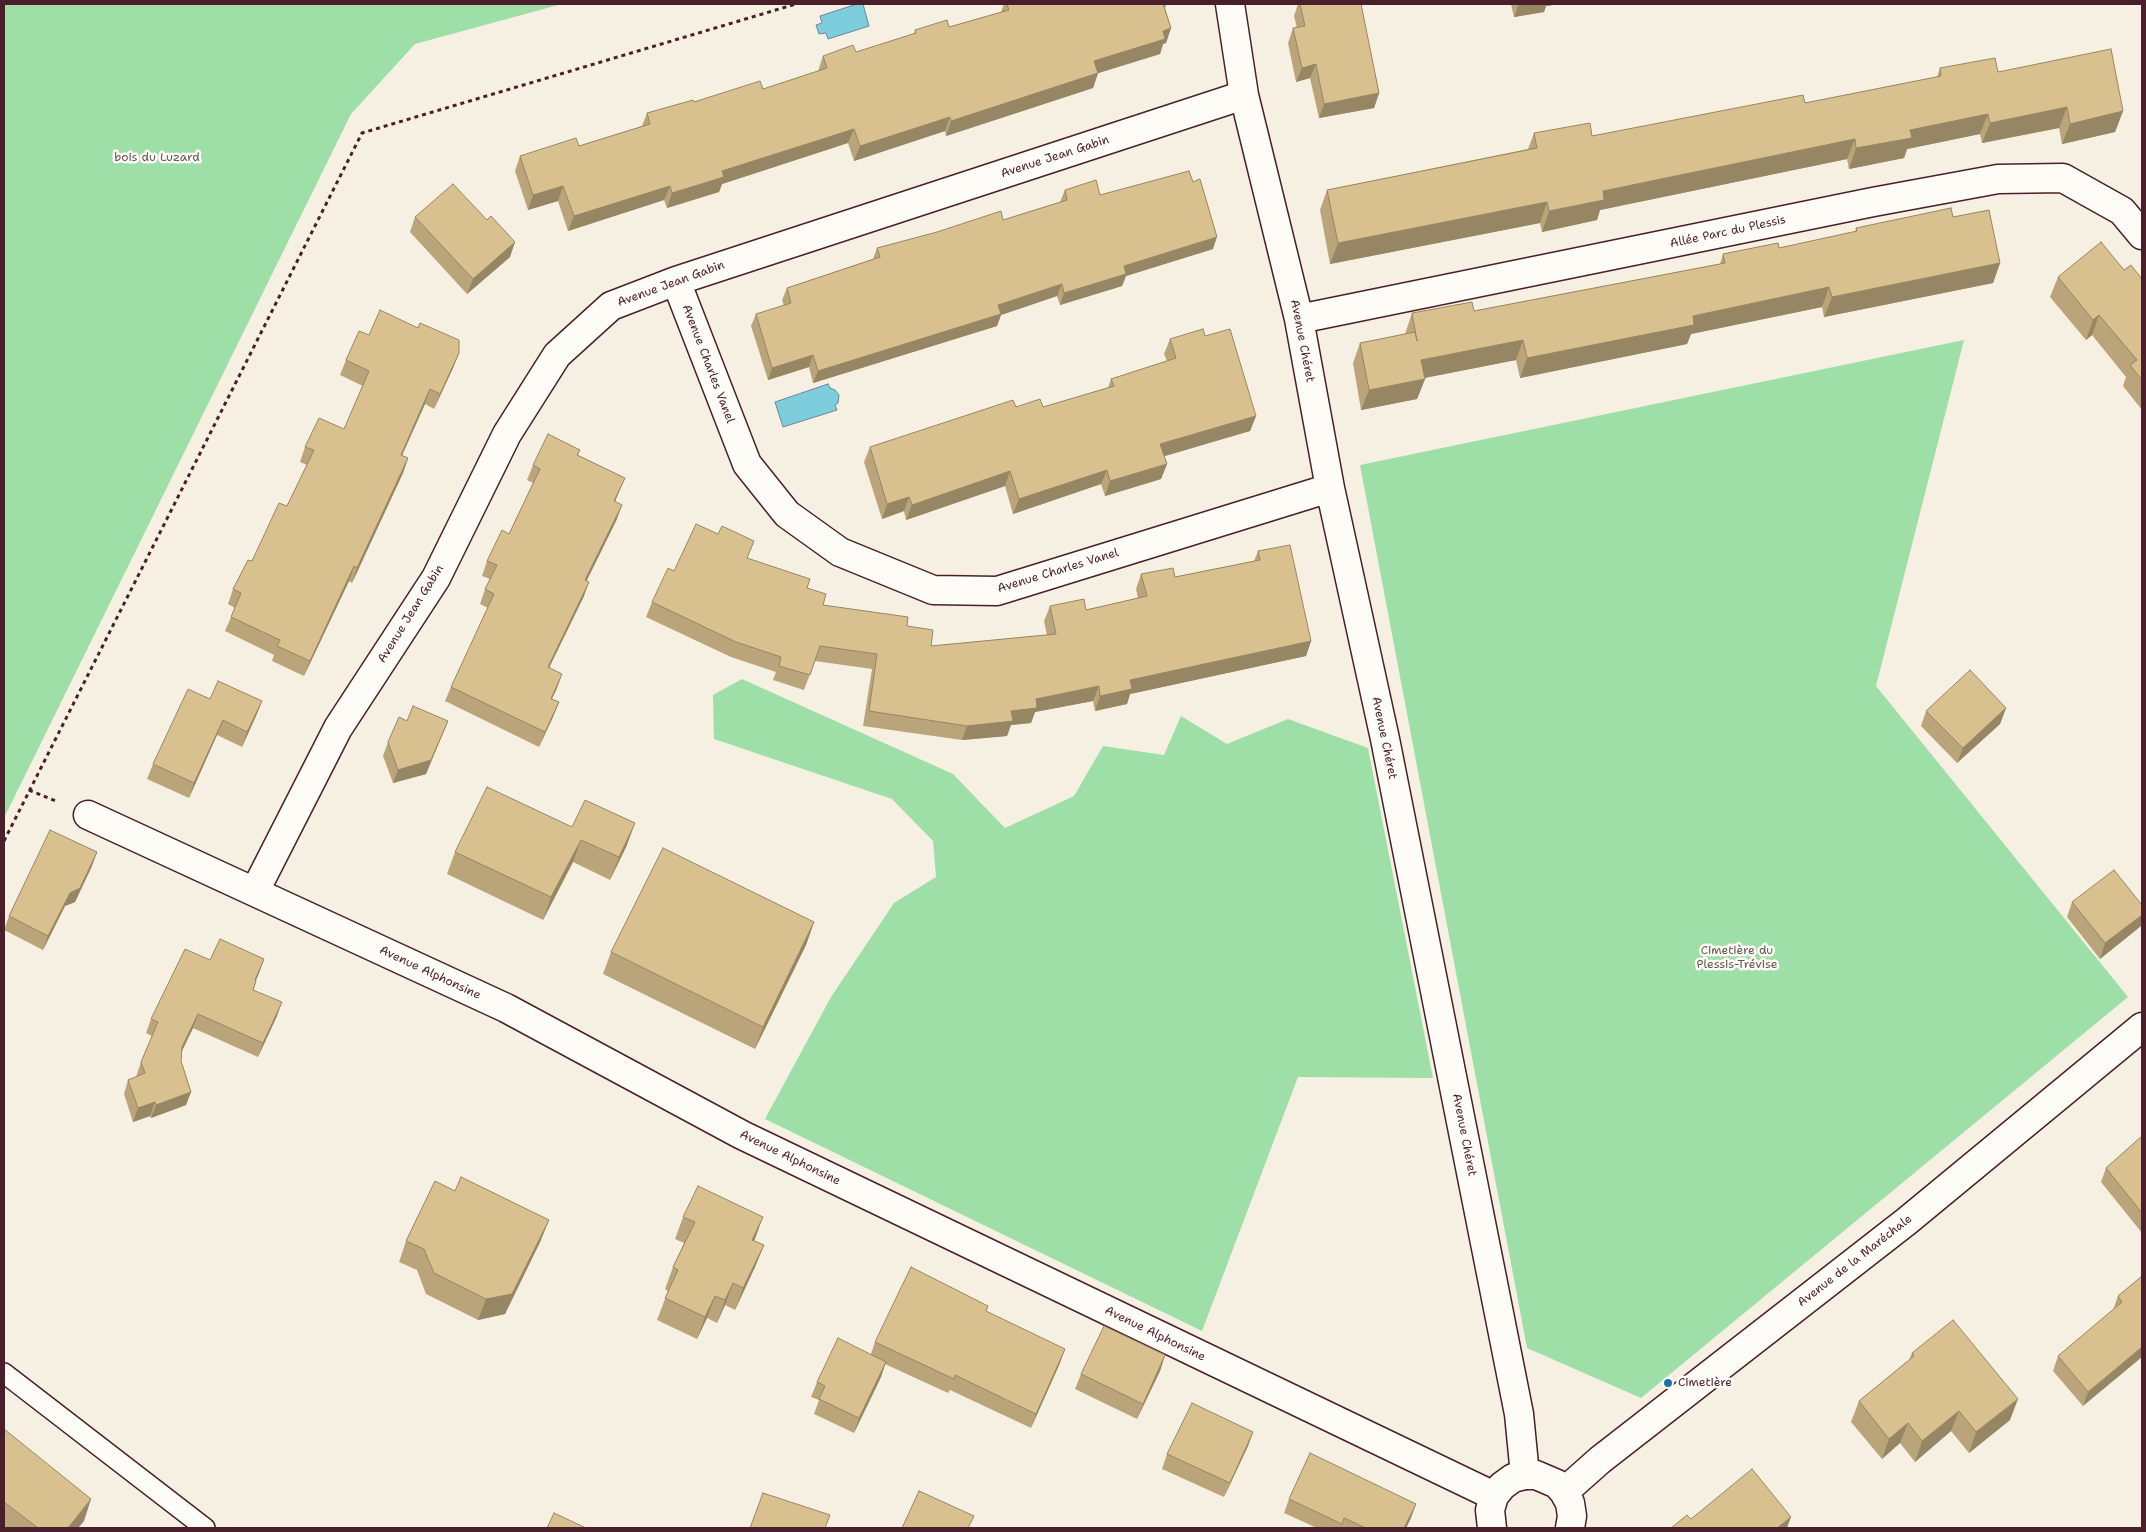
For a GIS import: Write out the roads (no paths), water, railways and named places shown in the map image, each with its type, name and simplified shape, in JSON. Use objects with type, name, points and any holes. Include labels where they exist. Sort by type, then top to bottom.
[{"type":"street","name":"Avenue Chéret","points":[[1230,4],[1244,95],[1299,320],[1330,488],[1385,739],[1435,987],[1519,1414],[1525,1475]]},
{"type":"street","name":"Avenue Jean Gabin","points":[[255,891],[338,728],[436,578],[507,434],[557,355],[611,306],[676,281],[1244,95]]},
{"type":"street","name":"Allée Parc du Plessis","points":[[1299,320],[1854,206],[1998,179],[2063,178],[2122,212],[2142,235]]},
{"type":"street","name":"Avenue Charles Vanel","points":[[676,281],[747,464],[787,514],[840,552],[933,590],[997,591],[1330,488]]},
{"type":"street","name":"Avenue Alphonsine","points":[[88,815],[506,1008],[742,1136],[1494,1496]]},
{"type":"street","name":"Avenue de la Maréchale","points":[[1564,1492],[1600,1460],[1907,1221],[2142,1027]]},
{"type":"street","points":[[1492,1528],[1490,1510],[1494,1496],[1502,1486],[1513,1478],[1525,1475],[1547,1478],[1557,1484],[1564,1492],[1570,1503],[1572,1516],[1570,1528]]},
{"type":"lane","points":[[4,1373],[205,1528]]},
{"type":"water","points":[[857,4],[863,4],[869,26],[828,39],[826,33],[819,34],[816,25],[822,23],[820,16]]},
{"type":"water","points":[[828,384],[839,395],[838,403],[835,405],[837,410],[783,427],[775,402]]},
{"type":"place","name":"Cimetière","points":[[1668,1383]]},
{"type":"park label","name":"bois du Luzard","points":[[157,158]]},
{"type":"park label","name":"Cimetière du Plessis-Trévise","points":[[1737,958]]}]
